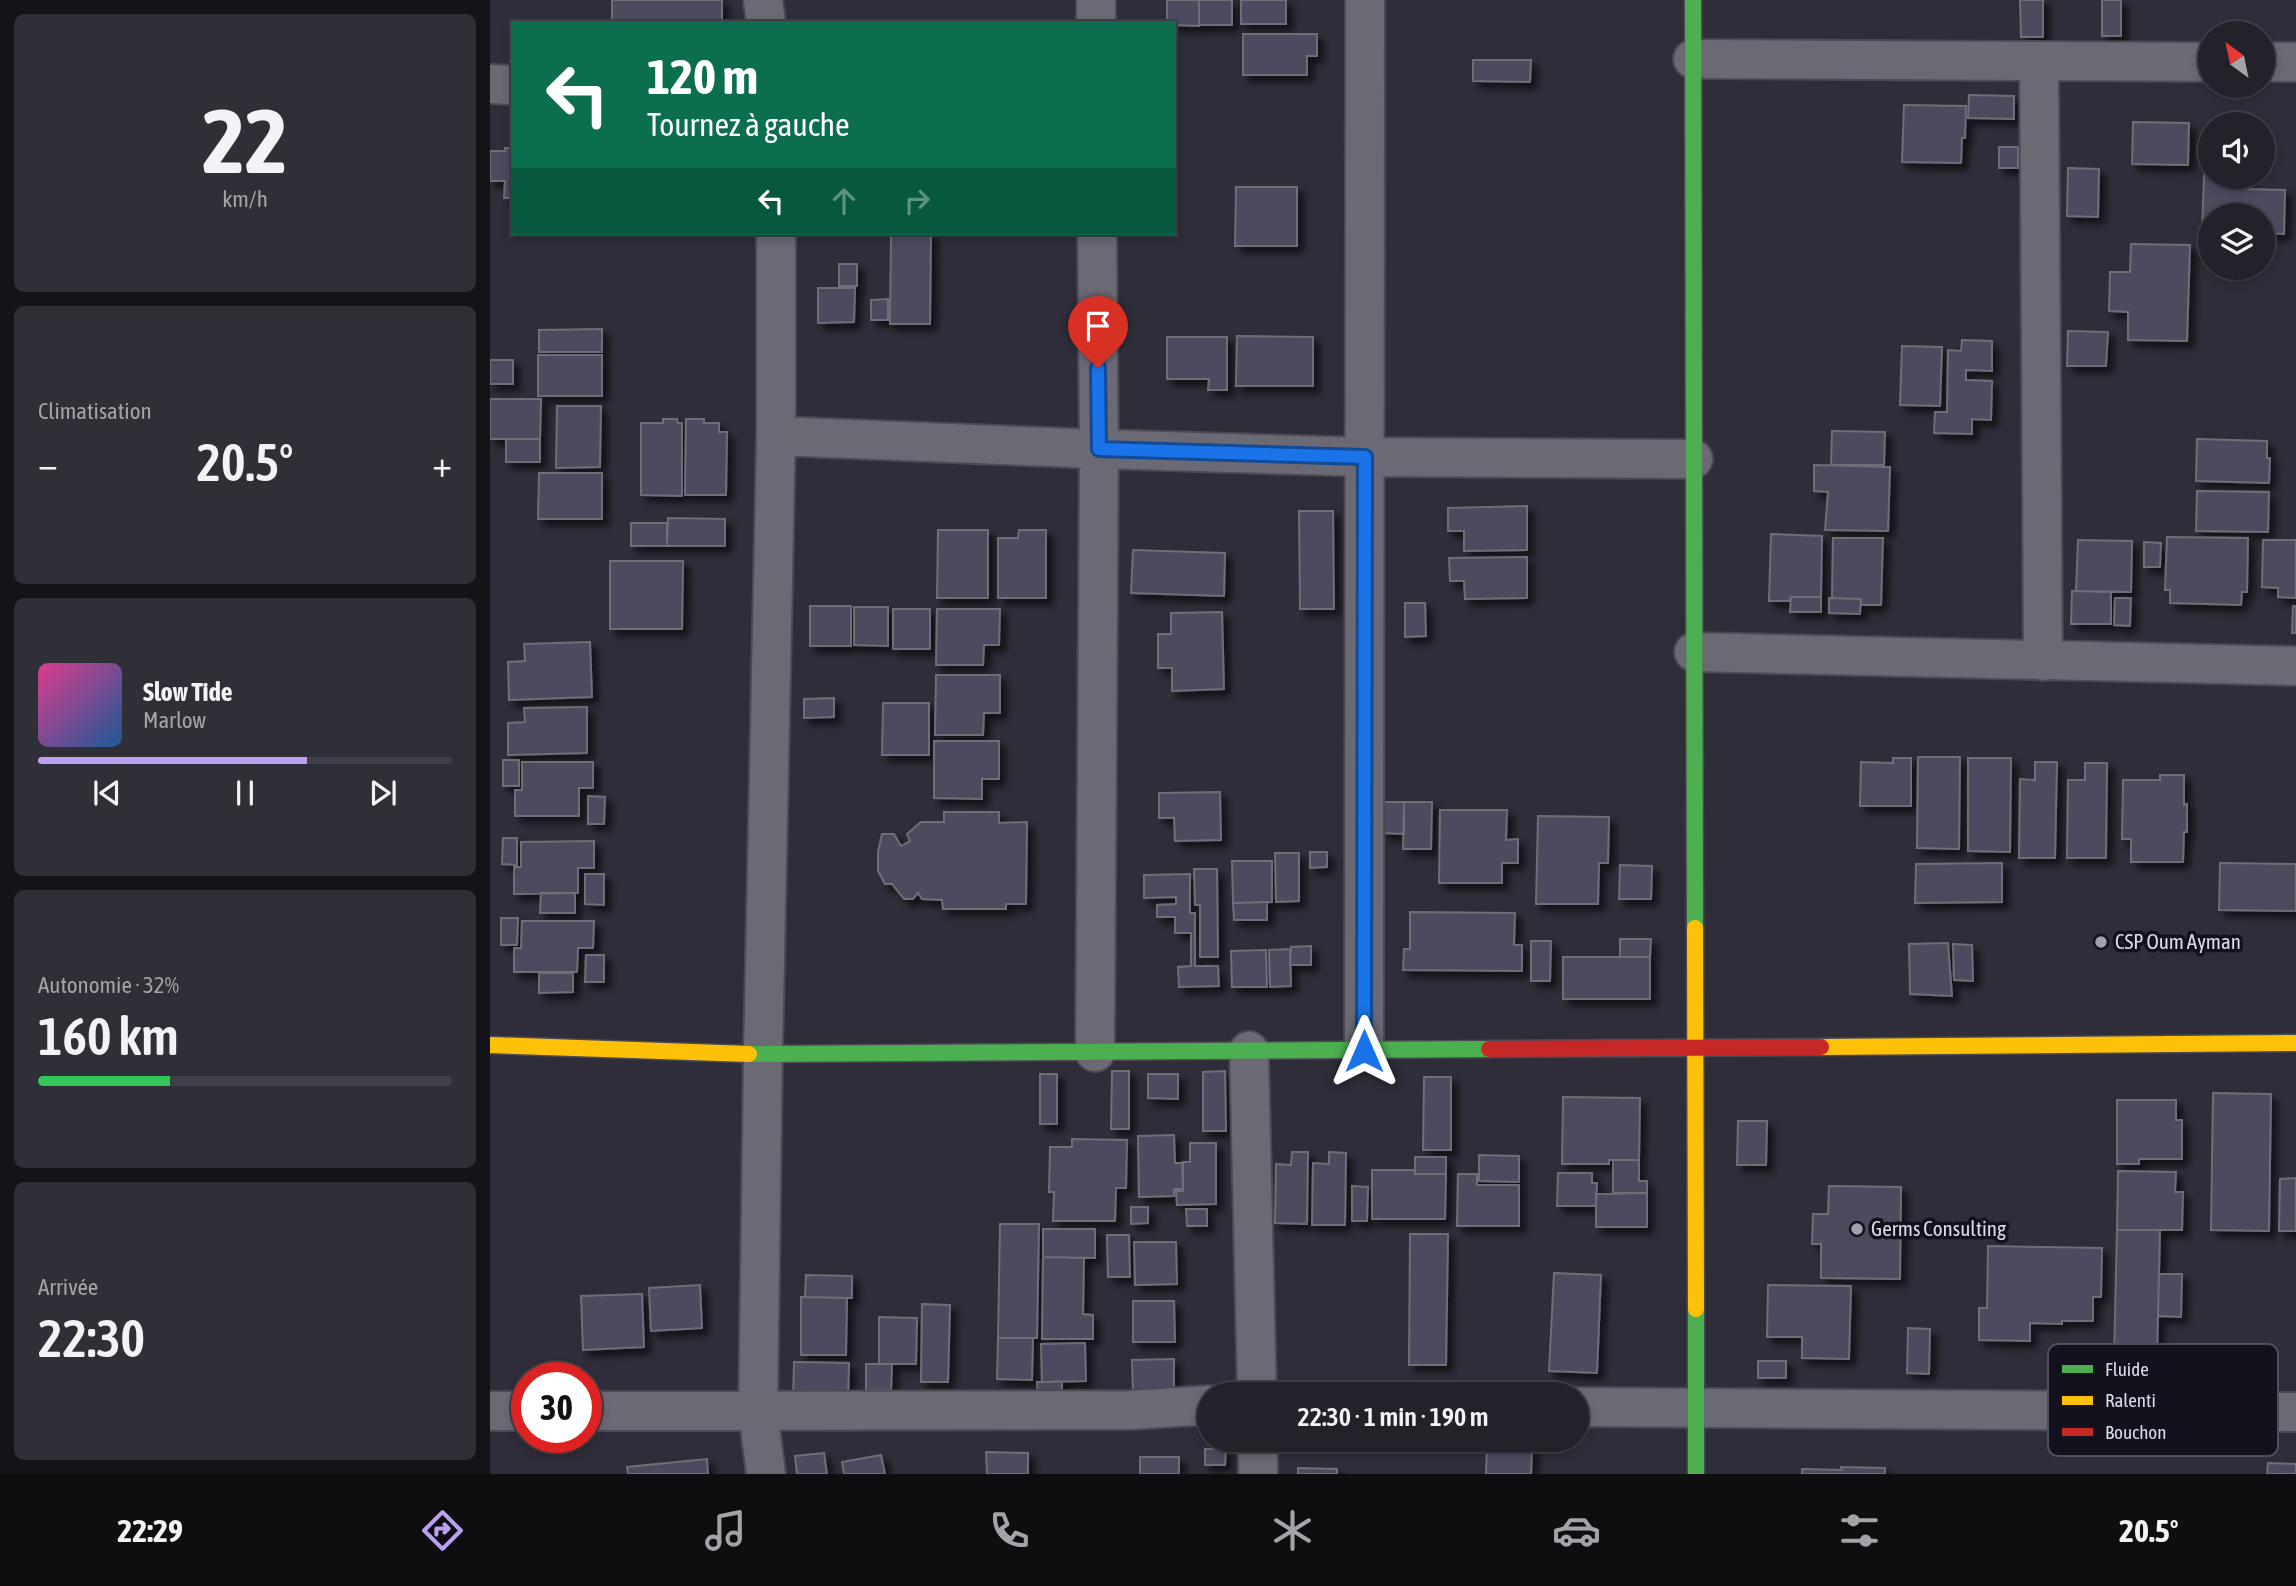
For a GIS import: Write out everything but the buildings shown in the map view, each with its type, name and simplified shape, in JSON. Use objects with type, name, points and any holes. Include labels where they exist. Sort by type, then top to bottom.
[{"type":"street","points":[[763,0],[766,21]]},
{"type":"street","points":[[1096,0],[1096,21]]},
{"type":"street","points":[[1364,1051],[1365,0]]},
{"type":"street","points":[[1693,0],[1696,1474]]},
{"type":"street","points":[[1693,60],[2198,62]]},
{"type":"street","points":[[2039,61],[2043,661]]},
{"type":"street","points":[[2275,62],[2296,62]]},
{"type":"street","points":[[490,84],[511,85]]},
{"type":"street","points":[[766,1474],[758,1412],[776,436],[776,235]]},
{"type":"street","points":[[1095,1052],[1099,449],[1097,235]]},
{"type":"street","points":[[776,436],[1365,457],[1693,459]]},
{"type":"street","points":[[1694,652],[2296,666]]},
{"type":"street","points":[[490,1045],[763,1055],[2296,1043]]},
{"type":"street","points":[[1249,1051],[1257,1382]]},
{"type":"street","points":[[602,1411],[1130,1410],[1197,1406]]},
{"type":"street","points":[[1589,1407],[2048,1410]]},
{"type":"street","points":[[490,1411],[511,1411]]},
{"type":"street","points":[[2278,1412],[2296,1412]]},
{"type":"street","points":[[1258,1452],[1258,1474]]},
{"type":"traffic: fast","points":[[1693,0],[1695,928]]},
{"type":"traffic: fast","points":[[749,1054],[1489,1049]]},
{"type":"traffic: fast","points":[[1696,1309],[1696,1474]]},
{"type":"traffic: slow","points":[[1695,928],[1696,1309]]},
{"type":"traffic: slow","points":[[1821,1047],[2296,1043]]},
{"type":"traffic: slow","points":[[490,1045],[749,1054]]},
{"type":"traffic: jam","points":[[1489,1049],[1821,1047]]},
{"type":"place","name":"CSP Oum Ayman","points":[[2101,942]]},
{"type":"place","name":"Germs Consulting","points":[[1857,1229]]},
{"type":"route","points":[[1098,368],[1099,449],[1365,457],[1364,1051]]}]
